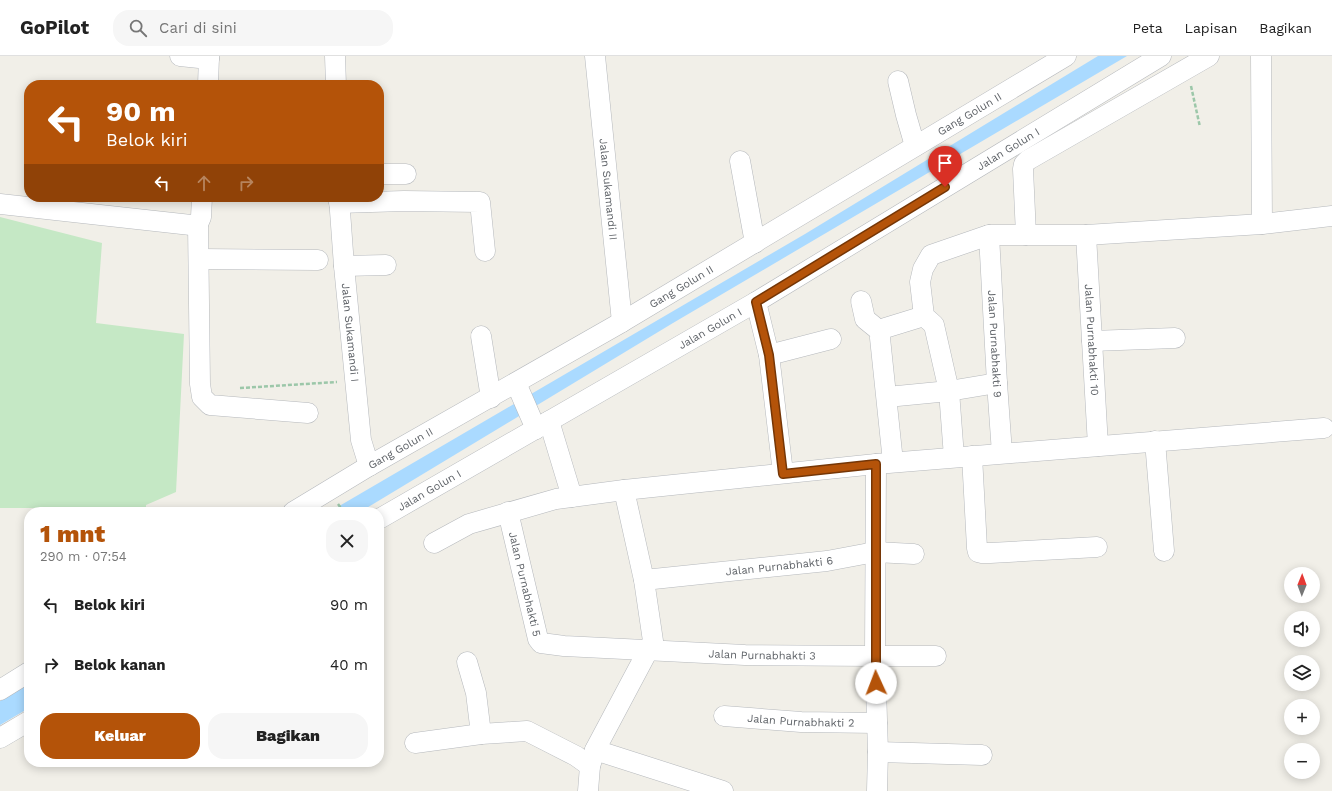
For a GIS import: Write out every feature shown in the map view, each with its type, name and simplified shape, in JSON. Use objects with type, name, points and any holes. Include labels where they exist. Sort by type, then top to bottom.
[{"type":"street","points":[[180,56],[209,58],[208,80]]},
{"type":"street","points":[[335,56],[336,80]]},
{"type":"street","name":"Jalan Sukamandi II","points":[[595,56],[622,322]]},
{"type":"street","name":"Jalan Golun I","points":[[384,516],[538,421],[756,302],[1161,56]]},
{"type":"street","points":[[1026,235],[1023,169],[1024,164],[1028,160],[1209,56]]},
{"type":"street","points":[[1261,56],[1262,224]]},
{"type":"street","name":"Gang Golun II","points":[[301,507],[369,466],[491,398],[518,387],[622,322],[1063,57]]},
{"type":"street","points":[[898,81],[906,115],[916,146]]},
{"type":"street","points":[[740,161],[755,243]]},
{"type":"street","points":[[384,174],[406,174]]},
{"type":"street","points":[[384,201],[480,202],[485,251]]},
{"type":"street","points":[[202,202],[201,217],[198,224],[200,384],[202,397],[210,405],[308,413]]},
{"type":"street","name":"Jalan Sukamandi I","points":[[339,202],[361,440],[369,466]]},
{"type":"street","points":[[0,204],[191,226],[198,224]]},
{"type":"street","points":[[1097,547],[990,553],[978,552],[963,457],[934,325],[924,316],[920,282],[923,269],[931,255],[989,235],[1086,235],[1262,224],[1332,216]]},
{"type":"street","name":"Jalan Purnabhakti 9","points":[[989,235],[1002,453]]},
{"type":"street","name":"Jalan Purnabhakti 10","points":[[1086,235],[1098,446]]},
{"type":"street","points":[[199,259],[318,260]]},
{"type":"street","points":[[344,266],[386,264]]},
{"type":"street","points":[[861,301],[866,319],[881,332]]},
{"type":"street","points":[[756,302],[769,355],[783,474]]},
{"type":"street","points":[[877,791],[878,752],[875,656],[875,552],[885,463],[887,396],[880,338],[881,332],[885,328],[924,316]]},
{"type":"street","points":[[481,336],[491,398]]},
{"type":"street","points":[[1092,341],[1175,338]]},
{"type":"street","points":[[769,355],[830,339]]},
{"type":"street","points":[[887,396],[949,391],[997,383]]},
{"type":"street","points":[[518,387],[538,421],[551,426],[572,497]]},
{"type":"street","points":[[434,543],[469,524],[508,512],[556,499],[624,490],[885,463],[1324,428]]},
{"type":"street","points":[[1155,441],[1164,551]]},
{"type":"street","points":[[588,791],[593,758],[653,641],[644,580],[624,490]]},
{"type":"street","name":"Jalan Purnabhakti 5","points":[[508,512],[538,639],[541,643],[564,646],[649,650]]},
{"type":"street","name":"Jalan Purnabhakti 6","points":[[644,580],[827,561],[875,552],[914,554]]},
{"type":"street","name":"Jalan Purnabhakti 3","points":[[649,650],[744,655],[936,656]]},
{"type":"street","points":[[467,662],[476,693],[481,734]]},
{"type":"street","points":[[0,690],[24,675]]},
{"type":"street","name":"Jalan Purnabhakti 2","points":[[724,716],[801,722],[877,723]]},
{"type":"street","points":[[0,738],[24,724]]},
{"type":"street","points":[[415,743],[481,734],[527,731],[576,756],[593,758],[723,791]]},
{"type":"street","points":[[878,752],[982,756]]},
{"type":"path","points":[[1187,68],[1200,127]]},
{"type":"path","points":[[233,388],[355,381]]},
{"type":"green space","points":[[0,217],[102,243],[96,323],[184,334],[176,492],[146,505],[146,507],[0,508]]},
{"type":"water","points":[[1098,56],[1127,56],[673,323],[368,507],[338,507],[805,234]]},
{"type":"water","points":[[24,686],[24,711],[0,725],[0,701]]},
{"type":"route","points":[[876,683],[876,464],[783,474],[769,355],[756,302],[945,187]]}]
